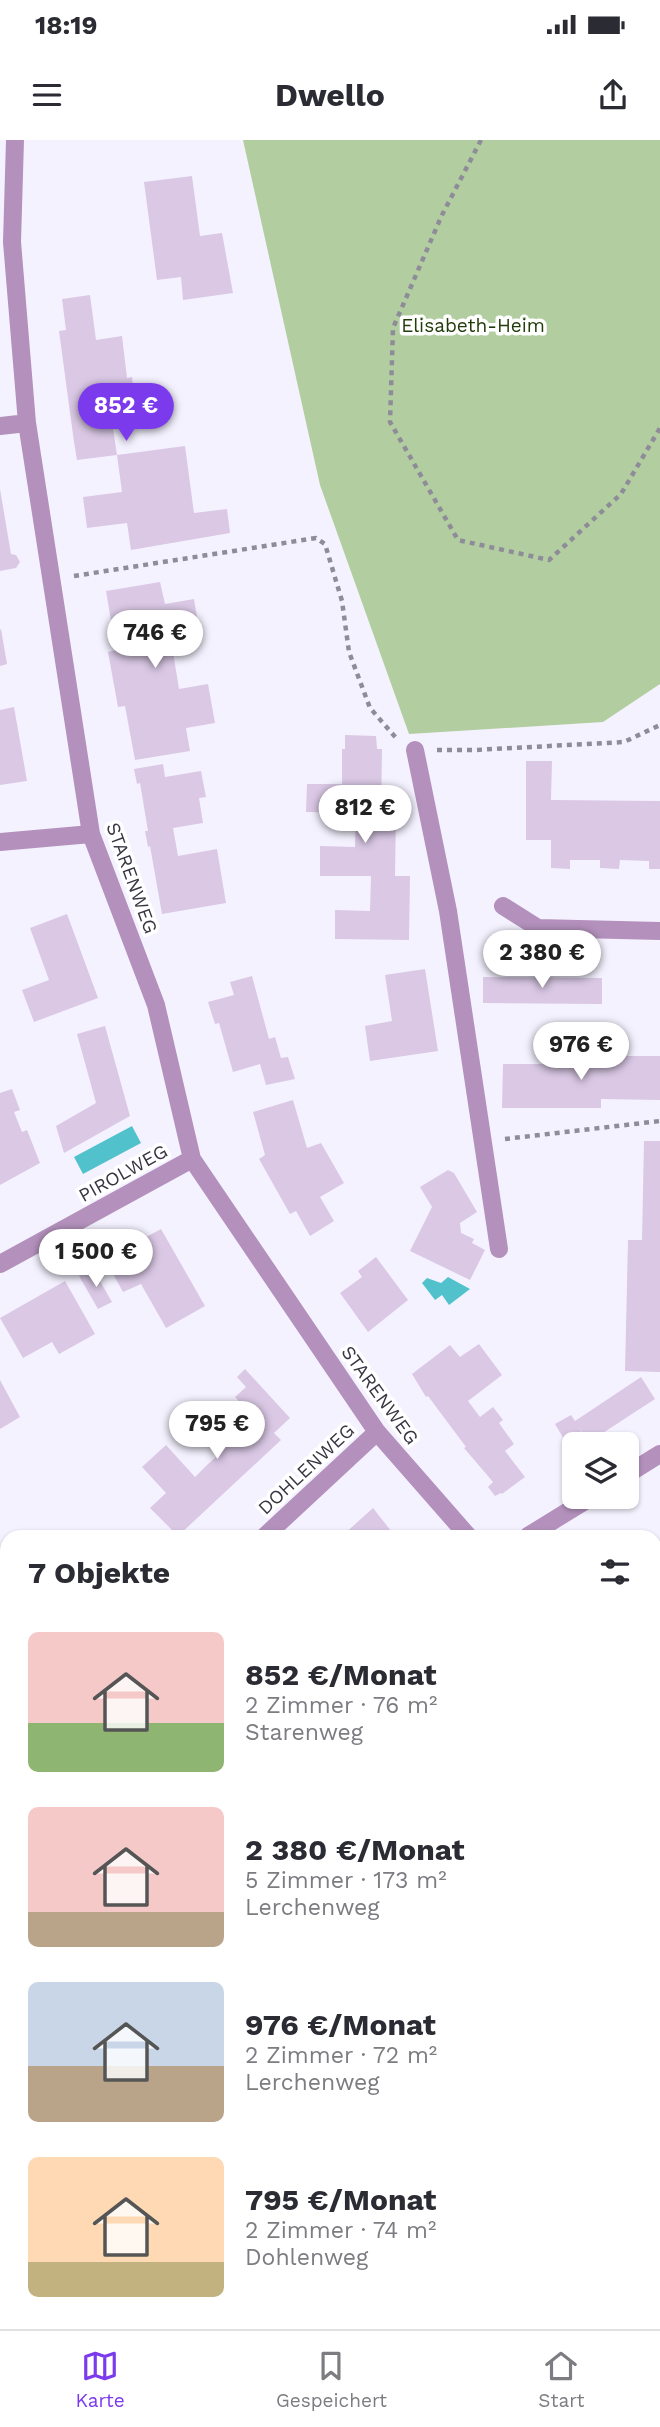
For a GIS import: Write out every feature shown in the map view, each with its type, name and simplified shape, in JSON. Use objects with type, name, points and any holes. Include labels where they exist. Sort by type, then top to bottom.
[{"type":"street","name":"STARENWEG","points":[[15,140],[12,242],[27,423],[91,834],[156,1005],[192,1159],[377,1432],[463,1530]]},
{"type":"street","points":[[0,426],[27,423]]},
{"type":"street","points":[[415,750],[448,911],[499,1249]]},
{"type":"street","points":[[0,842],[91,834]]},
{"type":"street","points":[[503,906],[538,928],[660,931]]},
{"type":"street","name":"PIROLWEG","points":[[0,1264],[192,1159]]},
{"type":"street","name":"DOHLENWEG","points":[[271,1530],[377,1432]]},
{"type":"street","points":[[639,1467],[660,1454]]},
{"type":"street","points":[[538,1530],[572,1509]]},
{"type":"path","points":[[481,140],[442,215],[393,328],[390,422],[458,540],[549,560],[621,494],[660,428]]},
{"type":"path","points":[[88,573],[316,538],[325,544],[342,601],[349,652],[370,708],[395,738],[415,750],[475,750],[624,742],[660,725]]},
{"type":"path","points":[[482,1143],[660,1121]]},
{"type":"green space","name":"Elisabeth-Heim","points":[[243,140],[660,140],[660,684],[603,722],[409,734],[320,485]]},
{"type":"water","points":[[132,1126],[141,1143],[83,1174],[74,1157]]},
{"type":"water","points":[[448,1277],[470,1289],[449,1305],[442,1295],[435,1300],[422,1283],[427,1278],[441,1283]]},
{"type":"building","points":[[192,176],[200,236],[222,233],[233,293],[183,300],[181,277],[157,280],[144,182]]},
{"type":"building","points":[[90,295],[96,340],[122,336],[127,378],[132,377],[134,396],[150,394],[153,417],[112,422],[117,455],[77,460],[59,331],[66,330],[62,299]]},
{"type":"building","points":[[185,446],[194,513],[227,509],[230,533],[131,550],[127,523],[87,528],[83,497],[122,492],[117,455]]},
{"type":"building","points":[[0,489],[11,554],[16,555],[20,562],[16,568],[0,571]]},
{"type":"building","points":[[160,582],[165,604],[194,599],[201,641],[172,646],[179,689],[208,684],[215,723],[186,728],[190,751],[135,760],[125,706],[118,707],[108,652],[116,650],[106,591]]},
{"type":"building","points":[[0,630],[7,664],[0,666]]},
{"type":"building","points":[[14,707],[27,781],[0,785],[0,710]]},
{"type":"building","points":[[345,735],[376,736],[377,749],[382,749],[381,813],[396,813],[395,876],[410,876],[409,940],[335,939],[335,910],[370,911],[371,876],[320,876],[320,846],[355,847],[356,813],[306,812],[307,784],[342,784],[342,749],[345,749]]},
{"type":"building","points":[[526,761],[552,761],[551,800],[660,801],[660,869],[649,869],[649,861],[620,860],[619,869],[600,868],[600,860],[570,860],[570,869],[551,868],[551,840],[526,840]]},
{"type":"building","points":[[163,764],[165,777],[201,771],[206,797],[199,798],[203,823],[173,828],[178,856],[217,849],[226,903],[162,914],[145,831],[148,831],[140,783],[137,784],[134,769]]},
{"type":"building","points":[[67,914],[98,998],[34,1022],[22,990],[49,980],[30,928]]},
{"type":"building","points":[[425,969],[438,1051],[370,1061],[365,1026],[392,1021],[385,975]]},
{"type":"building","points":[[252,976],[269,1039],[275,1037],[281,1058],[288,1057],[295,1079],[266,1085],[260,1064],[233,1072],[219,1023],[215,1024],[208,1002],[234,995],[230,982]]},
{"type":"building","points":[[483,977],[602,978],[602,1004],[483,1003]]},
{"type":"building","points":[[105,1026],[130,1116],[64,1153],[56,1126],[96,1103],[77,1034]]},
{"type":"building","points":[[574,1051],[597,1051],[601,1056],[660,1056],[660,1100],[601,1099],[601,1108],[502,1108],[503,1064],[574,1064]]},
{"type":"building","points":[[12,1089],[20,1110],[14,1112],[22,1132],[27,1130],[40,1163],[0,1185],[0,1093]]},
{"type":"building","points":[[293,1100],[307,1148],[321,1143],[344,1183],[320,1197],[334,1221],[310,1236],[296,1211],[290,1214],[259,1159],[265,1155],[253,1112]]},
{"type":"building","points":[[644,1141],[660,1141],[660,1372],[625,1371],[628,1240],[642,1240]]},
{"type":"building","points":[[448,1170],[454,1173],[477,1212],[460,1223],[461,1233],[474,1239],[472,1243],[485,1250],[470,1280],[410,1251],[432,1207],[420,1187]]},
{"type":"building","points":[[161,1229],[205,1306],[166,1328],[141,1284],[123,1292],[105,1259]]},
{"type":"building","points":[[376,1257],[408,1300],[368,1332],[340,1293],[362,1277],[358,1271]]},
{"type":"building","points":[[93,1269],[112,1302],[98,1309],[79,1276]]},
{"type":"building","points":[[65,1281],[95,1334],[59,1354],[52,1342],[23,1358],[0,1318]]},
{"type":"building","points":[[479,1344],[502,1375],[468,1401],[480,1417],[493,1407],[503,1420],[499,1423],[514,1444],[505,1451],[525,1477],[495,1496],[488,1487],[493,1482],[464,1448],[466,1447],[428,1396],[426,1397],[412,1374],[450,1345],[460,1357]]},
{"type":"building","points":[[245,1369],[290,1418],[274,1433],[281,1440],[184,1530],[172,1530],[150,1508],[166,1493],[142,1467],[166,1445],[195,1477],[228,1446],[222,1440],[250,1413],[235,1397],[246,1387],[237,1377]]},
{"type":"building","points":[[641,1377],[655,1399],[604,1432],[582,1432],[578,1426],[582,1432],[562,1432],[562,1436],[555,1424],[571,1415],[575,1421]]},
{"type":"building","points":[[0,1380],[20,1417],[0,1429]]},
{"type":"building","points":[[373,1508],[390,1530],[349,1530]]}]
